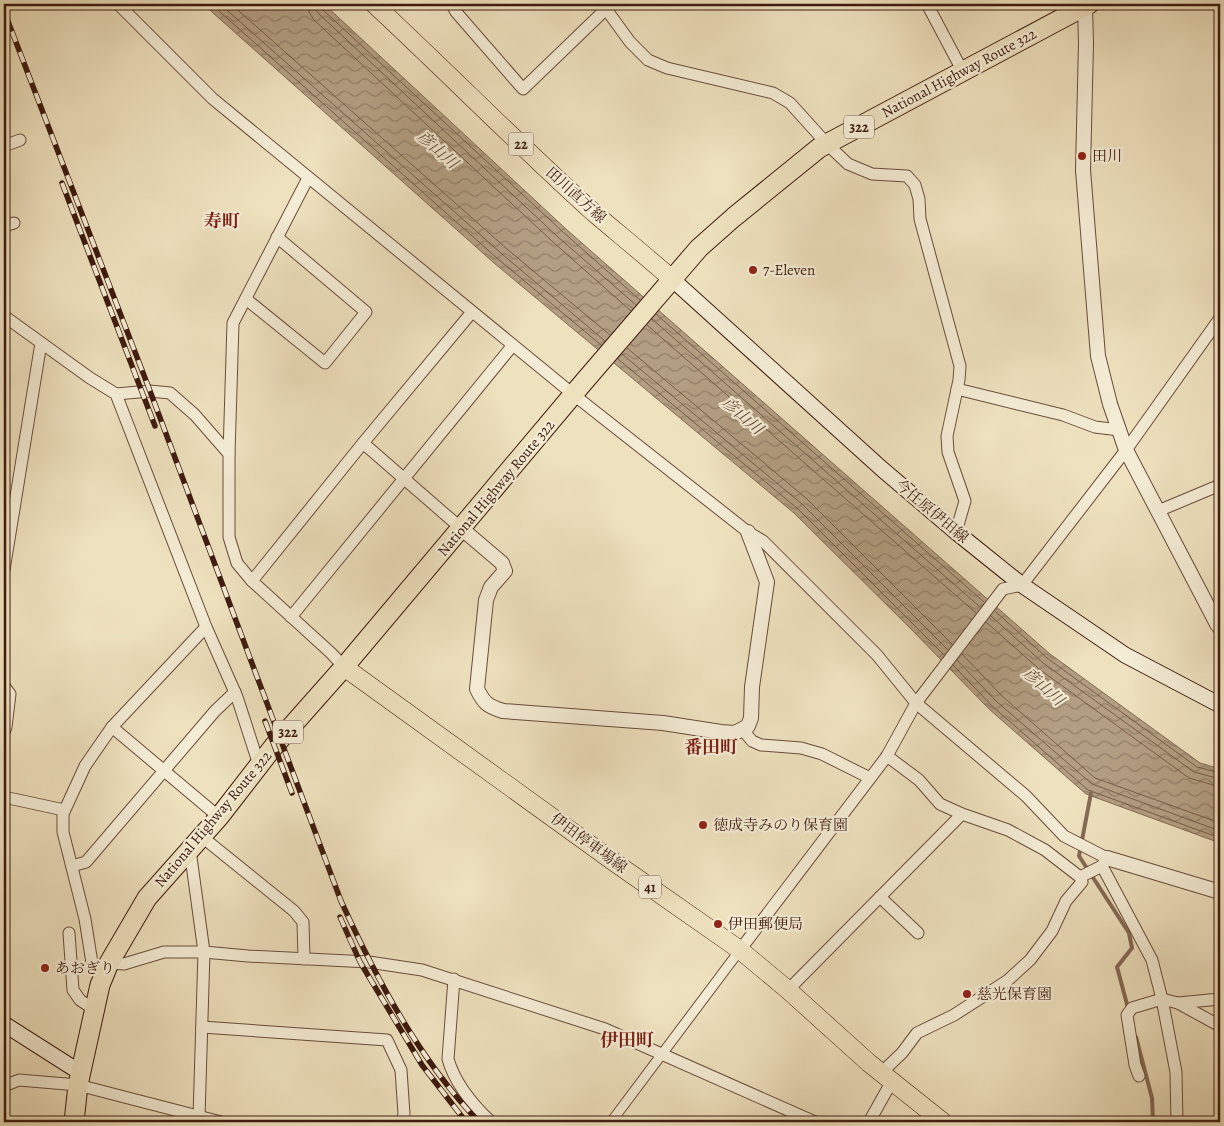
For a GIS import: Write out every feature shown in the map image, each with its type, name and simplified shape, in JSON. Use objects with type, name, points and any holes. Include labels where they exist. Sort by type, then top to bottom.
[{"type":"highway","name":"National Highway Route 322","points":[[74,1122],[80,1079],[100,984],[107,968],[148,898],[699,248],[819,148],[1086,4]]},
{"type":"main road","name":"田川直方線","points":[[374,4],[433,59],[478,105],[596,214],[672,279]]},
{"type":"main road","name":"今任原伊田線","points":[[672,279],[882,469],[1022,585],[1125,655],[1220,705]]},
{"type":"main road","name":"伊田停車場線","points":[[344,667],[740,950],[887,1077],[943,1122]]},
{"type":"main road","points":[[4,1024],[80,1079]]},
{"type":"street","points":[[118,4],[213,99],[513,346],[578,389],[748,532],[763,542],[877,655],[918,700],[1026,796],[1064,836],[1102,864],[1220,892]]},
{"type":"street","points":[[452,4],[456,12],[524,89],[605,6],[630,42],[648,60],[667,68],[773,93],[790,103],[848,164],[872,174],[907,176],[915,184],[919,199],[920,218],[960,366],[947,436],[948,452],[965,501],[956,532]]},
{"type":"street","points":[[927,4],[962,70]]},
{"type":"street","points":[[1086,4],[1083,180],[1098,356],[1110,404],[1126,450],[1220,628]]},
{"type":"street","points":[[4,146],[20,140]]},
{"type":"street","points":[[308,178],[233,323],[228,454],[229,537],[238,563],[252,581],[344,667]]},
{"type":"street","points":[[246,299],[325,363],[366,312],[277,237]]},
{"type":"street","points":[[252,581],[472,312]]},
{"type":"street","points":[[4,316],[116,394],[206,627],[235,692],[259,765]]},
{"type":"street","points":[[611,1122],[887,756],[918,700],[1003,589],[1022,585],[1126,450],[1220,318]]},
{"type":"street","points":[[4,570],[41,343]]},
{"type":"street","points":[[291,616],[513,346]]},
{"type":"street","points":[[957,389],[1063,415],[1095,427],[1119,430]]},
{"type":"street","points":[[116,394],[150,391],[170,393],[195,415],[228,454]]},
{"type":"street","points":[[363,443],[502,563],[504,571],[490,587],[486,600],[477,688],[483,700],[490,707],[503,711],[663,723],[720,732],[735,733],[743,730],[748,726],[751,718],[752,687],[766,582],[748,532]]},
{"type":"street","points":[[1158,511],[1220,485]]},
{"type":"street","points":[[206,627],[112,727],[85,766],[64,810],[63,832],[85,919],[92,963],[96,968],[107,968],[164,952],[204,952],[369,962],[422,970],[605,1029],[815,1122]]},
{"type":"street","points":[[4,686],[10,694],[4,732]]},
{"type":"street","points":[[72,866],[86,862],[215,710],[235,692]]},
{"type":"street","points":[[112,727],[219,816]]},
{"type":"street","points":[[743,730],[752,741],[761,745],[801,748],[815,752],[870,778]]},
{"type":"street","points":[[869,1122],[887,1077],[902,1052],[918,1033],[954,1015],[984,996],[1007,981],[1030,960],[1052,931],[1066,901],[1082,882],[1081,876],[1045,850],[1008,830],[940,804],[919,780],[887,756]]},
{"type":"street","points":[[4,797],[64,810]]},
{"type":"street","points":[[788,990],[962,814]]},
{"type":"street","points":[[196,843],[204,952],[199,1117]]},
{"type":"street","points":[[196,843],[294,911],[303,922],[304,959]]},
{"type":"street","points":[[1081,876],[1102,864]]},
{"type":"street","points":[[1102,864],[1152,960],[1162,999],[1176,1072],[1177,1122]]},
{"type":"street","points":[[880,897],[918,932]]},
{"type":"street","points":[[69,933],[73,990],[80,1000],[95,1010]]},
{"type":"street","points":[[454,979],[448,1059],[451,1070],[477,1109],[491,1122]]},
{"type":"street","points":[[1139,1076],[1135,1065],[1127,1015],[1132,1008],[1162,999],[1178,1003],[1220,1026]]},
{"type":"street","points":[[1178,1003],[1220,999]]},
{"type":"street","points":[[202,1026],[387,1040],[401,1070],[404,1114],[402,1122]]},
{"type":"street","points":[[4,1086],[19,1080],[80,1079],[199,1117],[221,1122]]},
{"type":"water","name":"彦山川","points":[[203,4],[324,4],[566,229],[1050,654],[1200,763],[1220,769],[1220,843],[1086,794],[989,709],[794,513],[494,263]]},
{"type":"waterway","points":[[1091,793],[1079,856],[1129,933],[1132,948],[1117,967],[1128,1008]]},
{"type":"waterway","points":[[1136,1037],[1152,1098],[1153,1122]]},
{"type":"railway","points":[[4,11],[150,391],[341,901],[369,960],[401,1018],[437,1072],[479,1122]]},
{"type":"railway","points":[[62,183],[155,426]]},
{"type":"railway","points":[[265,721],[292,793]]},
{"type":"railway","points":[[340,917],[360,962],[422,1065],[466,1122]]},
{"type":"place","name":"田川","points":[[1082,156]]},
{"type":"place","name":"7-Eleven","points":[[753,270]]},
{"type":"place","name":"徳成寺みのり保育園","points":[[703,825]]},
{"type":"place","name":"伊田郵便局","points":[[718,924]]},
{"type":"place","name":"あおぎり","points":[[45,968]]},
{"type":"place","name":"慈光保育園","points":[[967,994]]},
{"type":"district","name":"寿町","points":[[222,221]]},
{"type":"district","name":"番田町","points":[[711,747]]},
{"type":"district","name":"伊田町","points":[[627,1040]]}]
